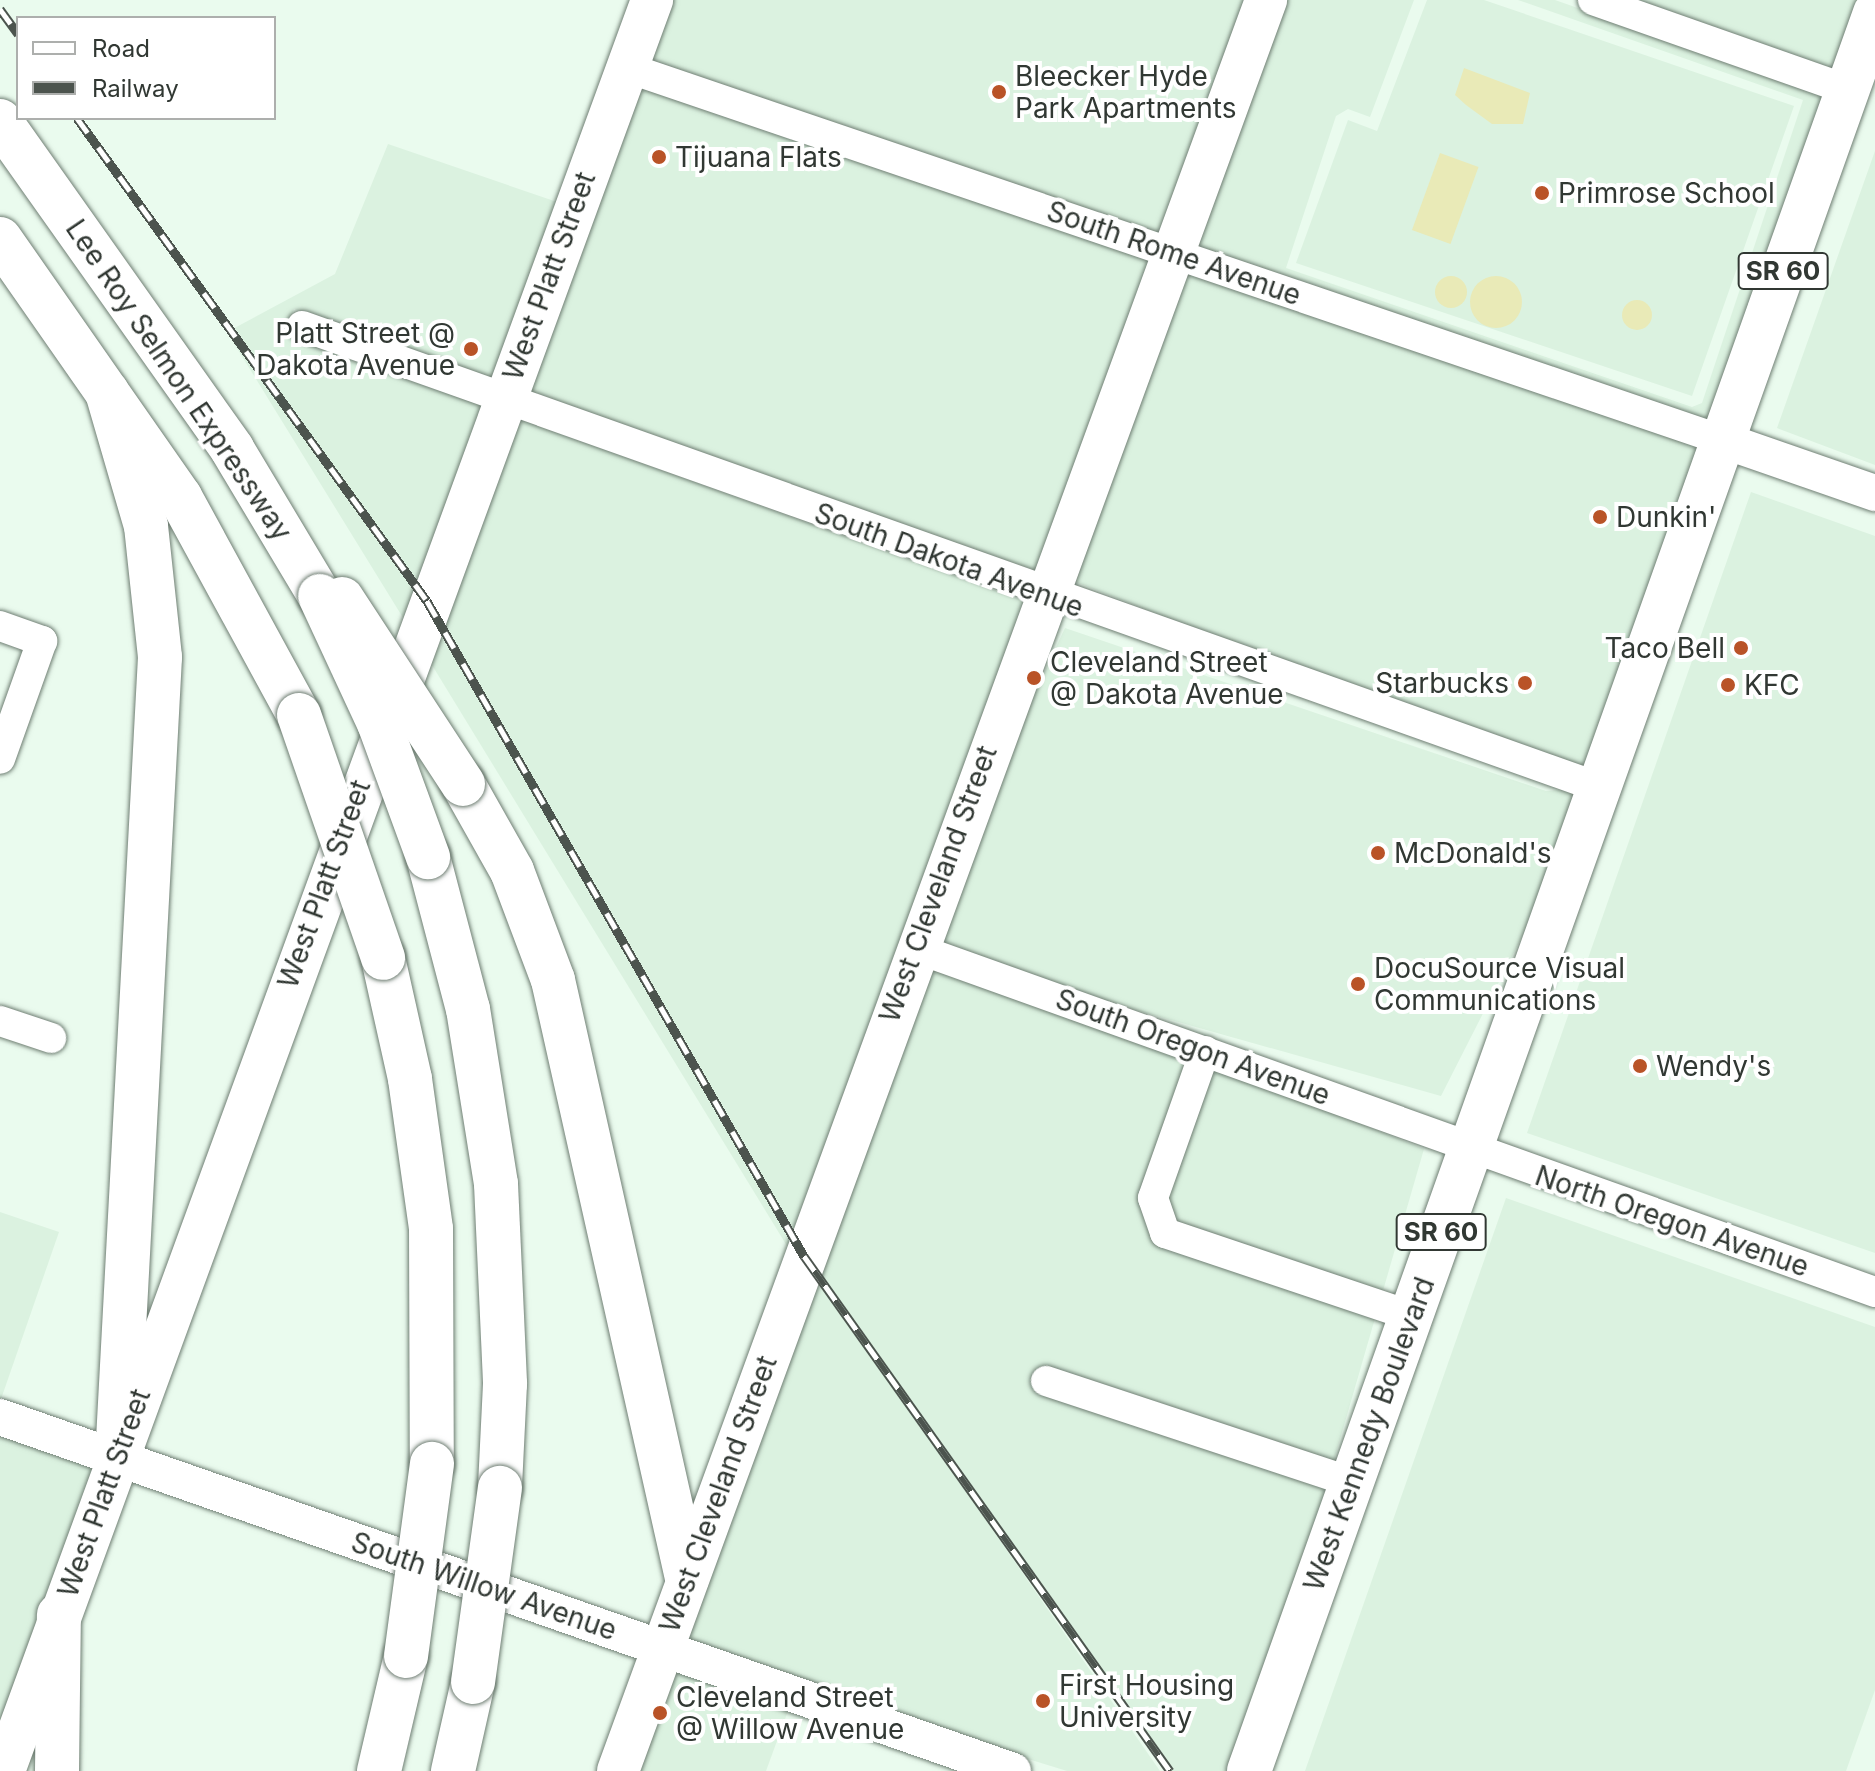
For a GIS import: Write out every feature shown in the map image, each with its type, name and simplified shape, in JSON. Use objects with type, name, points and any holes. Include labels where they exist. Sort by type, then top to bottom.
[{"type":"main road","name":"West Platt Street","points":[[4,1771],[652,0]]},
{"type":"main road","name":"West Cleveland Street","points":[[618,1771],[1169,252],[1266,0]]},
{"type":"main road","name":"West Kennedy Boulevard","points":[[1249,1771],[1875,13]]},
{"type":"main road","name":"Lee Roy Selmon Expressway","points":[[0,121],[165,349],[315,579],[379,723],[428,857],[468,1009],[495,1171],[504,1311],[500,1488],[473,1682],[453,1771]]},
{"type":"main road","points":[[0,239],[218,558],[299,715],[383,958],[410,1079],[431,1229],[432,1464],[406,1656],[379,1771]]},
{"type":"main road","points":[[107,392],[146,526],[160,657],[117,1458]]},
{"type":"main road","points":[[315,579],[376,641],[463,784],[512,871],[553,980],[687,1578]]},
{"type":"main road","points":[[57,1771],[59,1615]]},
{"type":"street","points":[[1593,0],[1848,90]]},
{"type":"street","name":"South Rome Avenue","points":[[625,67],[1722,440]]},
{"type":"street","name":"South Dakota Avenue","points":[[302,326],[1045,594],[1598,787]]},
{"type":"street","points":[[1722,440],[1875,493]]},
{"type":"street","points":[[0,626],[42,641],[0,759]]},
{"type":"street","name":"South Oregon Avenue","points":[[915,948],[1471,1148]]},
{"type":"street","points":[[0,1021],[51,1038]]},
{"type":"street","points":[[1205,1051],[1153,1198],[1165,1233],[1411,1316]]},
{"type":"street","name":"North Oregon Avenue","points":[[1471,1148],[1875,1292]]},
{"type":"street","points":[[1046,1381],[1351,1482]]},
{"type":"street","name":"South Willow Avenue","points":[[0,1417],[1013,1771]]},
{"type":"shaded area","name":"Bleecker Hyde Park Apartments","points":[[667,0],[1250,0],[1160,236],[644,60]]},
{"type":"shaded area","points":[[1281,0],[1414,0],[1370,117],[1348,109],[1336,116],[1286,268],[1692,407],[1702,403],[1803,100],[1518,0],[1555,0],[1830,97],[1713,424],[1187,244]]},
{"type":"shaded area","name":"Primrose School","points":[[1427,0],[1484,0],[1794,106],[1692,396],[1296,263],[1348,120],[1377,131]]},
{"type":"shaded area","points":[[1631,0],[1864,0],[1838,73]]},
{"type":"shaded area","points":[[634,83],[1150,261],[1043,573],[527,395]]},
{"type":"shaded area","points":[[388,144],[560,203],[494,383],[294,309],[285,332],[486,407],[405,621],[227,332],[335,274]]},
{"type":"shaded area","points":[[1875,151],[1875,465],[1777,428]]},
{"type":"shaded area","points":[[1169,252],[1722,440],[1598,787],[1441,1096],[926,951],[1424,1149],[1244,1771],[1171,1771],[804,1256],[915,948],[1065,628],[1546,791],[1597,787],[1076,582]]},
{"type":"shaded area","points":[[513,417],[1027,602],[787,1246],[424,652]]},
{"type":"shaded area","points":[[1751,492],[1875,536],[1875,1253],[1527,1133]]},
{"type":"shaded area","points":[[1506,1198],[1875,1327],[1875,1690],[1846,1771],[1305,1771]]},
{"type":"shaded area","points":[[0,1212],[59,1232],[0,1402]]},
{"type":"shaded area","points":[[808,1264],[1160,1771],[1067,1771],[672,1649]]},
{"type":"shaded area","points":[[0,1421],[109,1461],[0,1754]]},
{"type":"shaded area","points":[[670,1654],[792,1700],[766,1771],[628,1771]]},
{"type":"green space","points":[[1464,68],[1530,93],[1523,124],[1492,124],[1455,95]]},
{"type":"green space","points":[[1440,153],[1479,167],[1450,244],[1412,230]]},
{"type":"green space","points":[[1451,276],[1462,281],[1467,292],[1462,303],[1451,308],[1440,303],[1435,292],[1440,281]]},
{"type":"green space","points":[[1496,276],[1515,283],[1522,302],[1515,321],[1496,328],[1477,321],[1470,302],[1477,283]]},
{"type":"green space","points":[[1637,300],[1648,304],[1652,315],[1648,326],[1637,330],[1626,326],[1622,315],[1626,304]]},
{"type":"railway","points":[[0,9],[16,31]]},
{"type":"railway","points":[[78,120],[427,601],[804,1256],[1170,1771]]},
{"type":"place","name":"Bleecker Hyde Park Apartments","points":[[999,92]]},
{"type":"place","name":"Tijuana Flats","points":[[659,157]]},
{"type":"place","name":"Primrose School","points":[[1542,193]]},
{"type":"place","name":"Platt Street @ Dakota Avenue","points":[[471,349]]},
{"type":"place","name":"Dunkin'","points":[[1600,517]]},
{"type":"place","name":"Taco Bell","points":[[1741,648]]},
{"type":"place","name":"Cleveland Street @ Dakota Avenue","points":[[1034,678]]},
{"type":"place","name":"Starbucks","points":[[1525,683]]},
{"type":"place","name":"KFC","points":[[1728,685]]},
{"type":"place","name":"McDonald's","points":[[1378,853]]},
{"type":"place","name":"DocuSource Visual Communications","points":[[1358,984]]},
{"type":"place","name":"Wendy's","points":[[1640,1066]]},
{"type":"place","name":"First Housing University","points":[[1043,1701]]},
{"type":"place","name":"Cleveland Street @ Willow Avenue","points":[[660,1713]]}]
